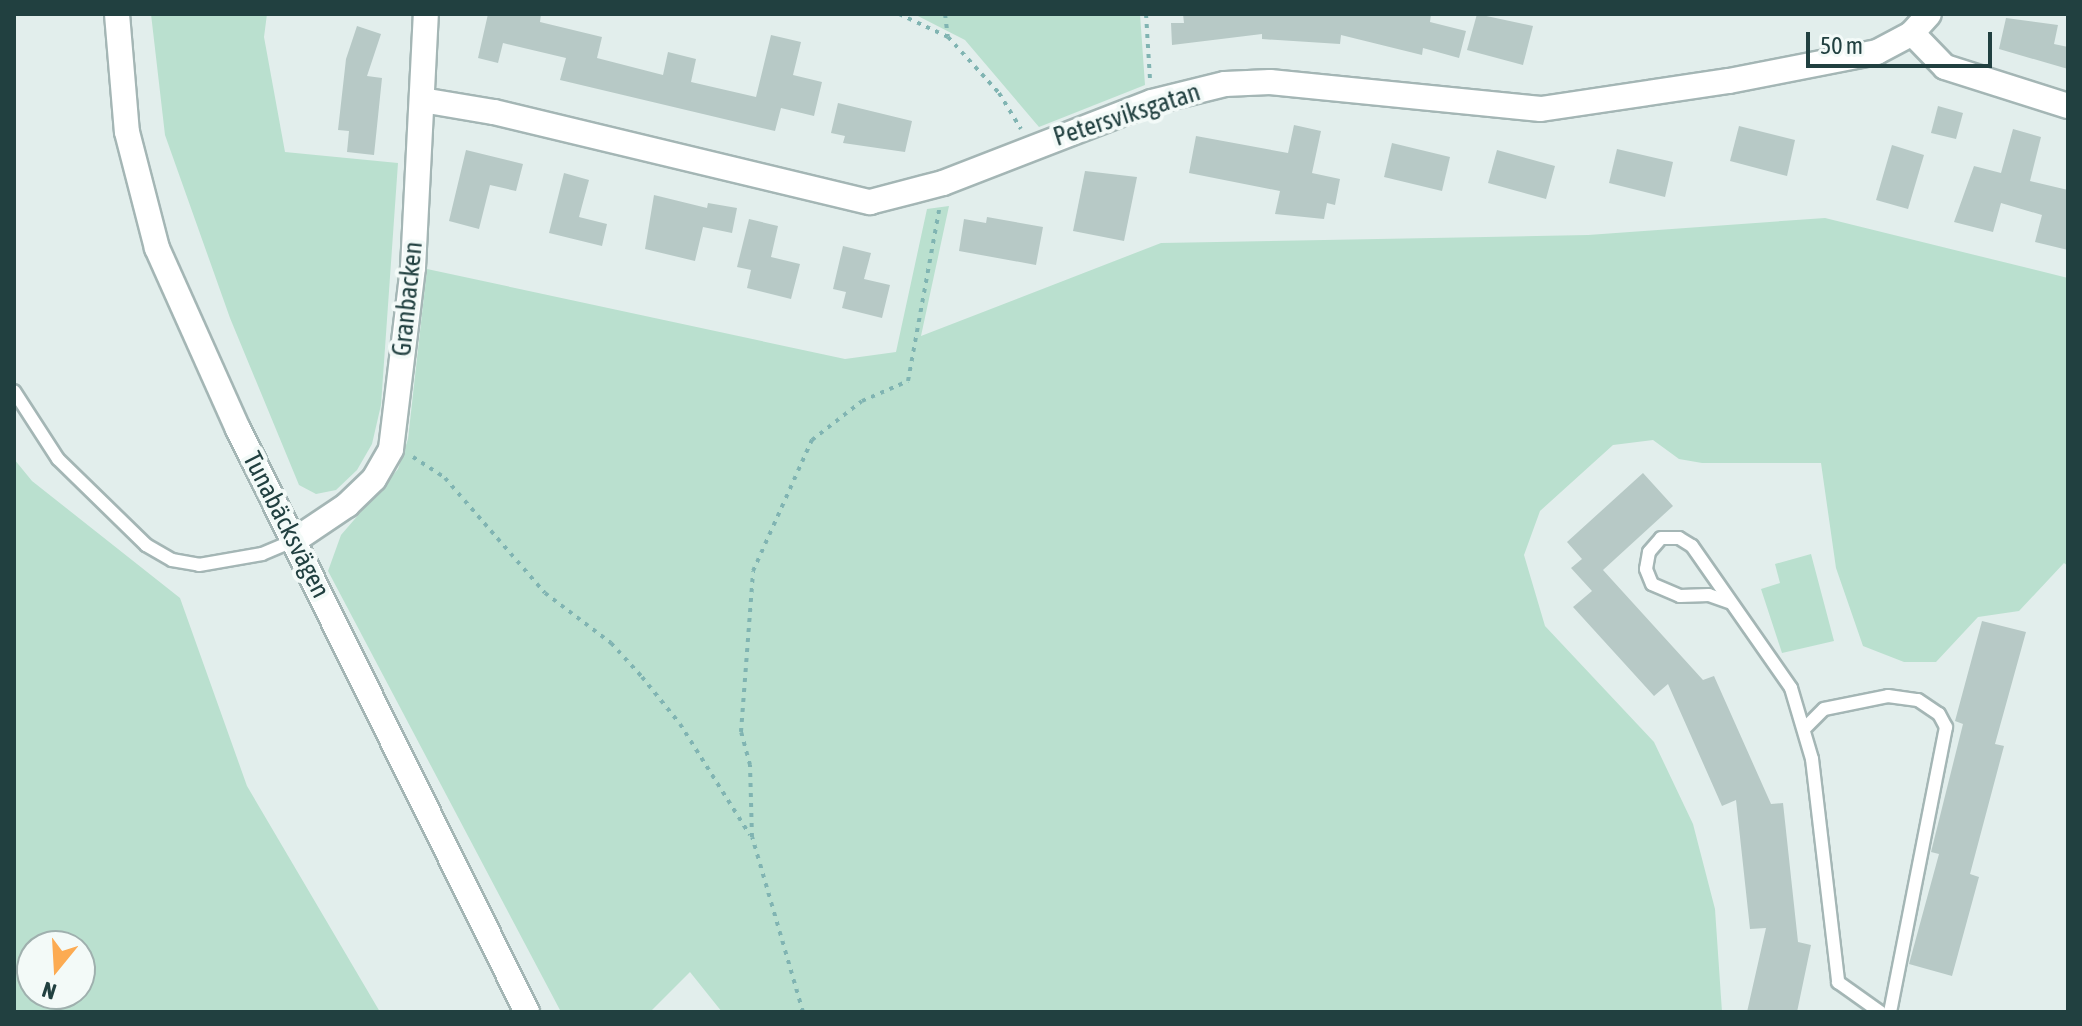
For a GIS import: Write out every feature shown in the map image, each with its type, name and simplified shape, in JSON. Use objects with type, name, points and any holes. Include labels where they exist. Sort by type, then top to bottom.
[{"type":"street","name":"Tunabäcksvägen","points":[[117,14],[127,132],[157,248],[190,329],[527,1012]]},
{"type":"street","name":"Granbacken","points":[[295,540],[347,505],[374,479],[391,449],[413,268],[426,14]]},
{"type":"street","name":"Petersviksgatan","points":[[422,100],[494,112],[870,202],[943,183],[1152,102],[1225,84],[1270,82],[1541,109],[1877,52],[1912,33],[1929,14]]},
{"type":"street","points":[[1912,33],[1945,67],[2068,106]]},
{"type":"lane","points":[[14,391],[58,459],[146,545],[172,560],[199,565],[262,554],[295,540]]},
{"type":"lane","points":[[1729,602],[1709,595],[1680,596],[1652,584],[1646,569],[1649,552],[1661,538],[1679,538],[1692,546],[1791,688],[1806,727],[1838,982],[1880,1012]]},
{"type":"lane","points":[[1806,727],[1824,709],[1888,696],[1918,700],[1939,714],[1946,727],[1890,1012]]},
{"type":"path","points":[[899,14],[948,37],[999,93],[1031,147]]},
{"type":"path","points":[[945,14],[948,37]]},
{"type":"path","points":[[1146,14],[1152,102]]},
{"type":"path","points":[[803,1012],[752,837],[750,765],[741,732],[753,571],[812,440],[862,401],[908,381],[943,183]]},
{"type":"path","points":[[391,449],[445,478],[545,593],[611,643],[680,724],[752,837]]},
{"type":"green space","points":[[151,14],[267,14],[264,37],[285,152],[398,163],[381,405],[372,444],[357,470],[336,490],[316,494],[299,485],[230,318],[165,135]]},
{"type":"green space","points":[[914,14],[1140,14],[1145,85],[1039,127],[965,40]]},
{"type":"green space","points":[[949,206],[921,336],[1161,243],[1588,235],[1825,218],[2068,278],[2068,566],[2064,563],[2019,611],[1978,617],[1936,662],[1904,662],[1863,646],[1836,568],[1821,463],[1702,463],[1679,459],[1653,440],[1613,445],[1540,511],[1524,555],[1545,626],[1654,742],[1693,824],[1715,909],[1722,1012],[722,1012],[690,972],[650,1012],[561,1012],[328,571],[341,535],[398,469],[408,439],[427,269],[845,359],[896,352],[927,209]]},
{"type":"green space","points":[[14,459],[32,481],[180,598],[247,786],[380,1012],[14,1012]]},
{"type":"green space","points":[[1811,554],[1834,641],[1782,653],[1761,589],[1780,583],[1775,564]]},
{"type":"building","points":[[488,14],[541,14],[540,22],[602,37],[597,58],[663,75],[668,52],[696,59],[691,82],[756,97],[771,35],[801,42],[793,75],[822,82],[814,116],[781,108],[775,131],[560,80],[566,58],[503,43],[498,63],[478,58]]},
{"type":"building","points":[[1183,14],[1431,14],[1430,22],[1466,31],[1459,58],[1423,48],[1422,55],[1341,35],[1340,44],[1262,39],[1262,34],[1172,45],[1171,23],[1184,23]]},
{"type":"building","points":[[1477,14],[1533,26],[1523,65],[1467,50]]},
{"type":"building","points":[[2006,18],[2058,25],[2054,44],[2068,47],[2068,69],[1999,49]]},
{"type":"building","points":[[357,26],[381,34],[367,76],[382,78],[374,155],[347,152],[349,131],[338,130],[346,59]]},
{"type":"building","points":[[838,103],[912,121],[905,152],[843,143],[845,136],[831,133]]},
{"type":"building","points":[[1938,106],[1963,113],[1956,139],[1931,133]]},
{"type":"building","points":[[1294,125],[1321,131],[1312,173],[1340,179],[1335,205],[1327,203],[1324,219],[1275,214],[1280,191],[1189,173],[1196,136],[1288,153]]},
{"type":"building","points":[[1739,126],[1795,140],[1787,176],[1730,161]]},
{"type":"building","points":[[2013,129],[2041,137],[2030,181],[2068,190],[2068,250],[2035,242],[2042,215],[2001,203],[1993,232],[1954,222],[1974,166],[2001,173]]},
{"type":"building","points":[[1392,143],[1450,157],[1442,191],[1384,177]]},
{"type":"building","points":[[1892,145],[1924,155],[1908,209],[1876,200]]},
{"type":"building","points":[[1617,149],[1673,162],[1665,197],[1609,183]]},
{"type":"building","points":[[466,150],[523,164],[516,191],[490,185],[479,229],[449,221]]},
{"type":"building","points":[[1497,150],[1555,166],[1546,199],[1488,183]]},
{"type":"building","points":[[1085,171],[1137,177],[1124,241],[1073,231]]},
{"type":"building","points":[[564,173],[589,180],[579,217],[607,224],[602,246],[549,233]]},
{"type":"building","points":[[654,195],[707,208],[708,203],[737,208],[732,233],[703,227],[695,261],[645,249]]},
{"type":"building","points":[[987,217],[1043,227],[1036,265],[959,251],[964,219],[986,223]]},
{"type":"building","points":[[749,219],[778,226],[771,257],[800,264],[791,299],[747,288],[751,270],[737,267]]},
{"type":"building","points":[[843,246],[871,253],[864,279],[890,285],[882,318],[842,308],[846,292],[833,289]]},
{"type":"building","points":[[1643,473],[1673,506],[1603,570],[1703,680],[1714,676],[1771,804],[1783,803],[1798,942],[1811,945],[1797,1012],[1747,1012],[1766,928],[1750,929],[1736,800],[1722,806],[1668,684],[1654,696],[1573,607],[1592,591],[1571,568],[1582,559],[1567,542]]},
{"type":"building","points":[[1982,621],[2026,632],[1995,744],[2004,746],[1970,874],[1979,877],[1952,976],[1909,964],[1939,854],[1931,852],[1963,724],[1955,721]]}]
